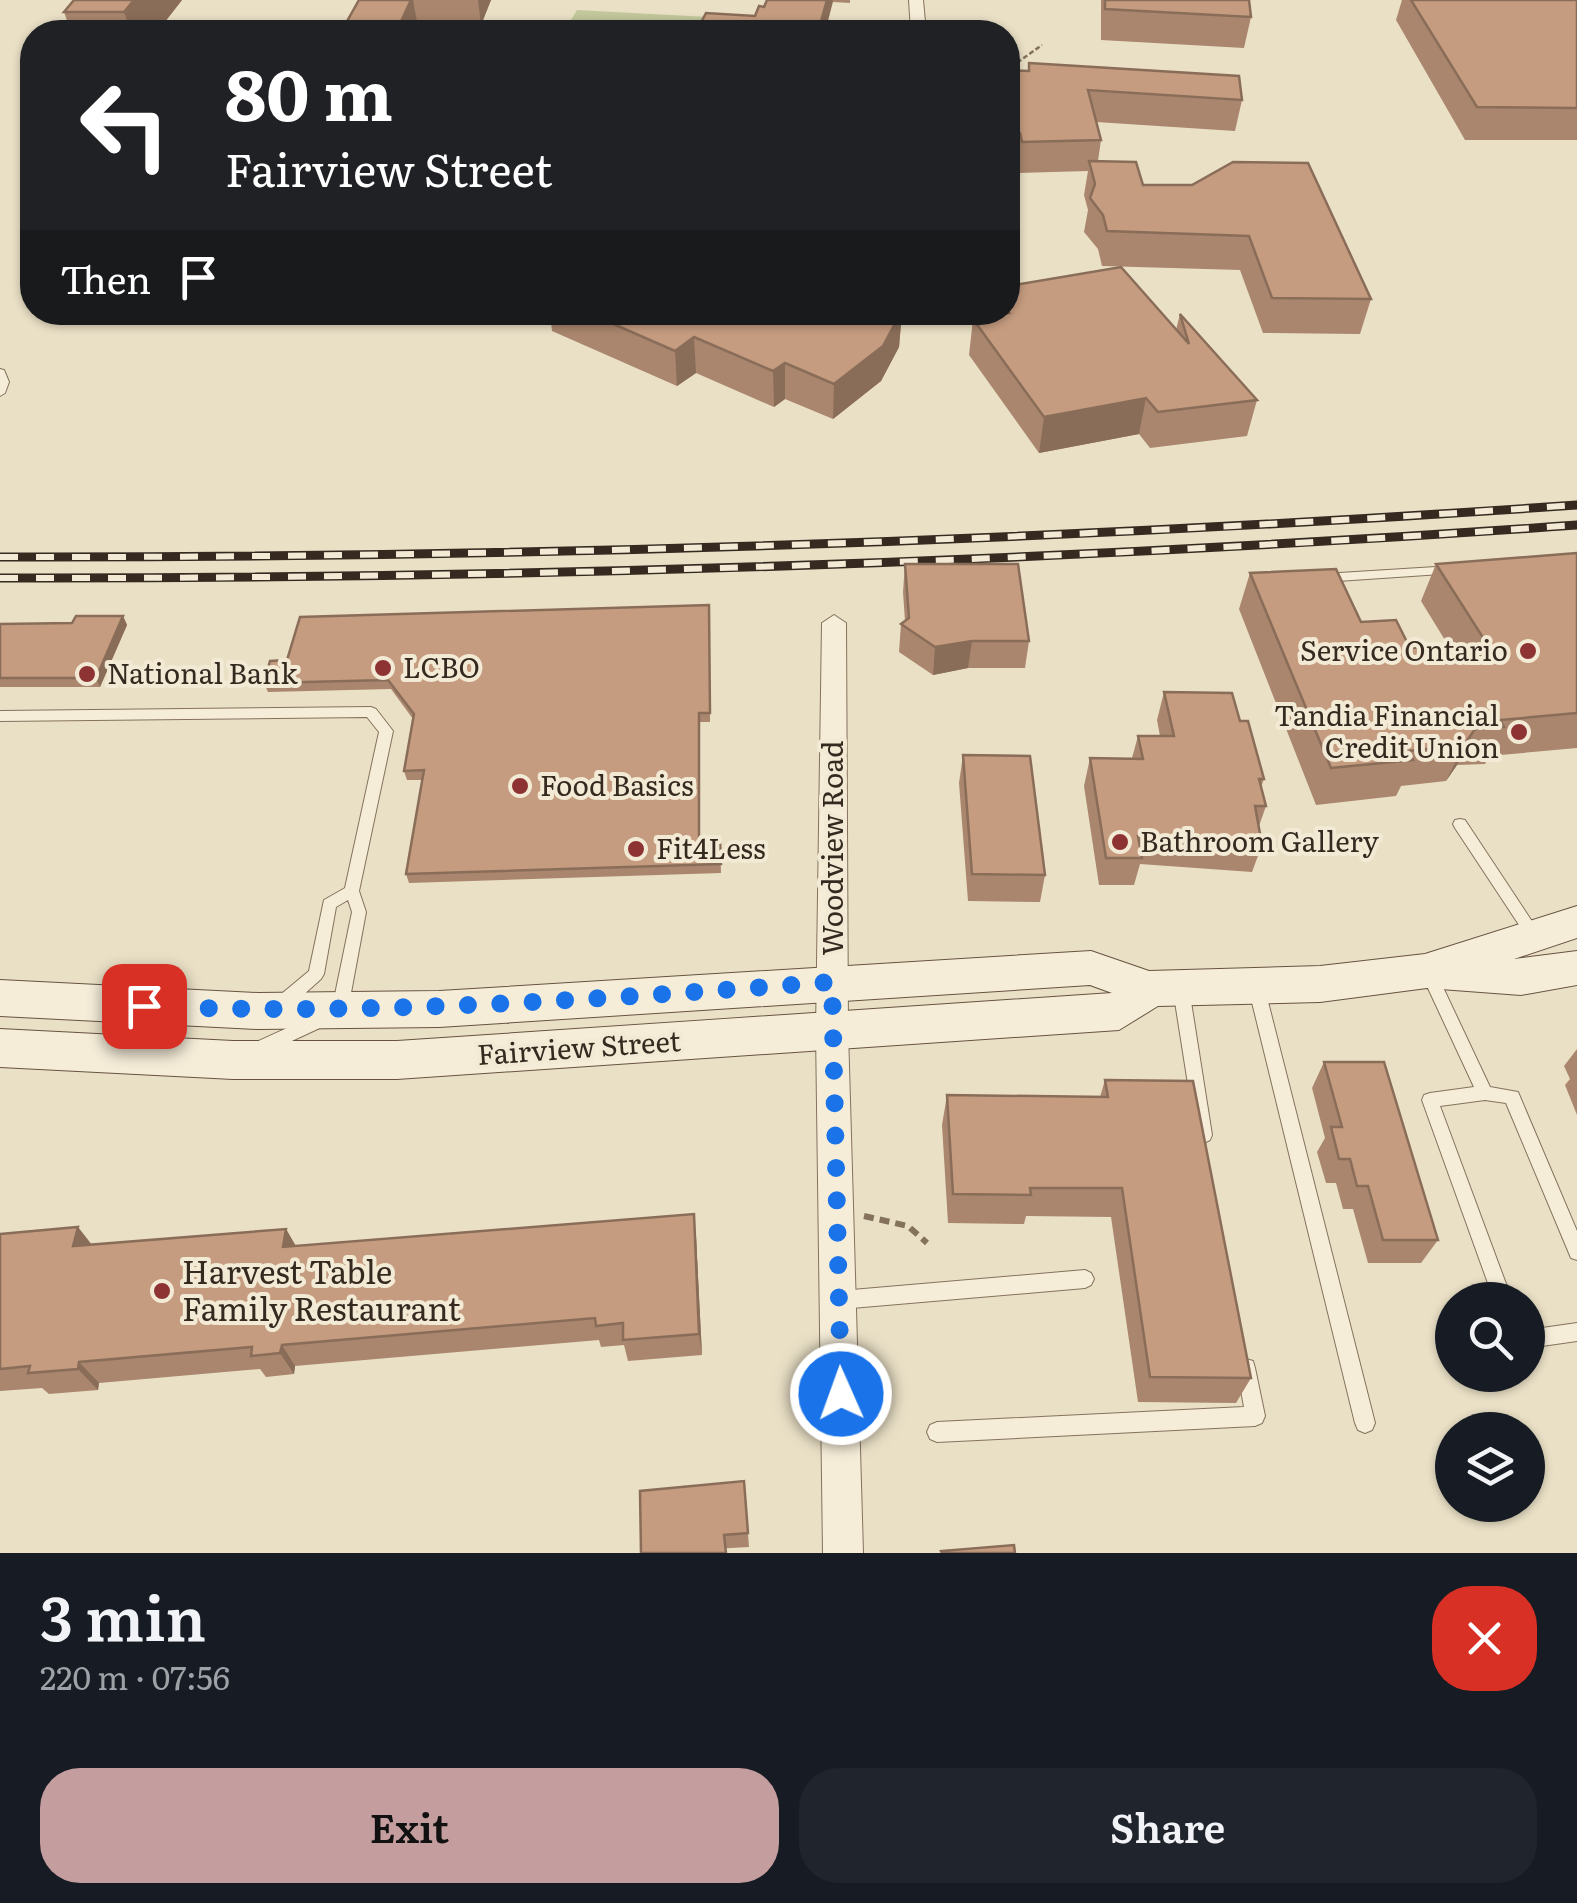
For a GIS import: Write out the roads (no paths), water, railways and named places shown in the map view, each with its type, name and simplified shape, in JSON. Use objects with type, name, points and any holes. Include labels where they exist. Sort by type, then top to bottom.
[{"type":"main road","name":"Fairview Street","points":[[1427,971],[1532,932],[1577,922]]},
{"type":"main road","name":"Fairview Street","points":[[0,998],[265,1012],[439,1009],[1091,968],[1165,988],[1320,984],[1427,971],[1521,977],[1577,968]]},
{"type":"main road","name":"Fairview Street","points":[[0,1048],[233,1060],[398,1060],[1118,1012],[1165,988]]},
{"type":"street","name":"Woodview Road","points":[[834,623],[832,1032],[844,1553]]},
{"type":"lane","points":[[0,372],[4,382],[0,393]]},
{"type":"lane","points":[[1308,579],[1462,569]]},
{"type":"lane","points":[[0,716],[371,712],[386,731],[352,891],[359,912],[340,1010],[233,1060]]},
{"type":"lane","points":[[1460,824],[1532,932]]},
{"type":"lane","points":[[265,1012],[296,995],[316,974],[330,904],[352,891]]},
{"type":"lane","points":[[1427,971],[1486,1093]]},
{"type":"lane","points":[[1256,985],[1365,1423]]},
{"type":"lane","points":[[1165,988],[1185,1081],[1207,1157]]},
{"type":"lane","points":[[1496,1282],[1430,1100],[1486,1093],[1512,1097],[1577,1252]]},
{"type":"lane","points":[[839,1300],[1085,1278]]},
{"type":"lane","points":[[1545,1337],[1577,1332]]},
{"type":"lane","points":[[937,1432],[1254,1416],[1241,1342]]},
{"type":"railway","points":[[0,557],[198,557],[789,545],[1577,505]]},
{"type":"railway","points":[[0,578],[198,578],[789,566],[1183,549],[1577,525]]},
{"type":"place","name":"Service Ontario","points":[[1528,651]]},
{"type":"place","name":"LCBO","points":[[383,668]]},
{"type":"place","name":"National Bank","points":[[87,674]]},
{"type":"place","name":"Tandia Financial Credit Union","points":[[1519,732]]},
{"type":"place","name":"Food Basics","points":[[520,786]]},
{"type":"place","name":"Bathroom Gallery","points":[[1120,842]]},
{"type":"place","name":"Fit4Less","points":[[636,849]]},
{"type":"place","name":"Harvest Table Family Restaurant","points":[[162,1291]]}]
